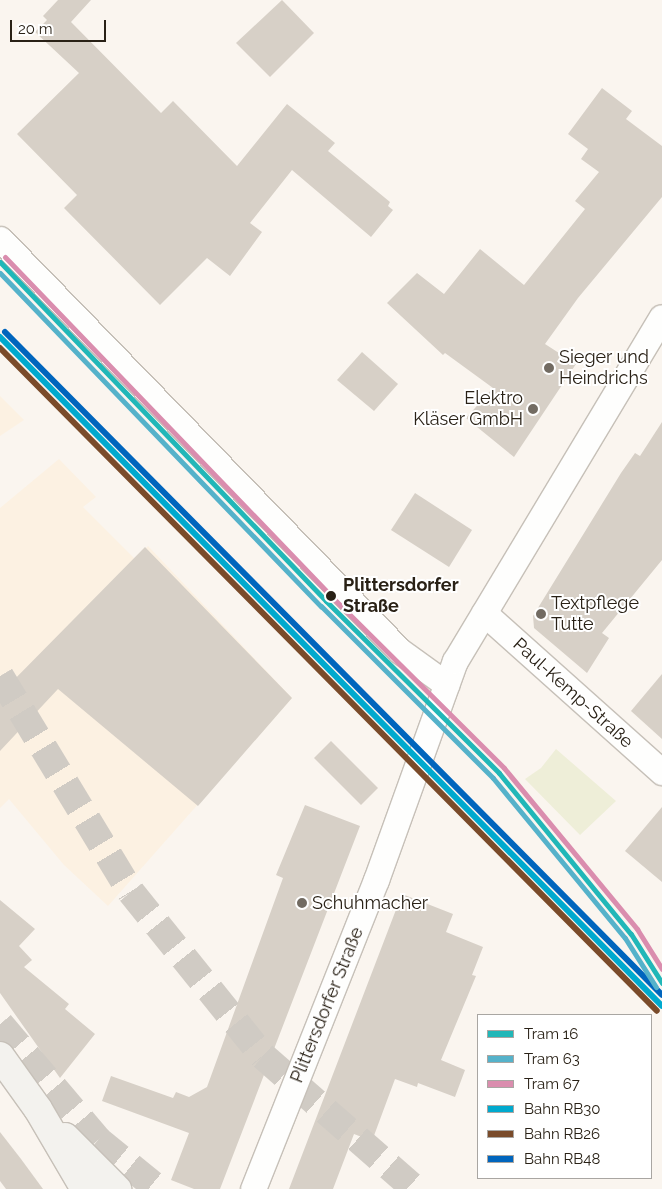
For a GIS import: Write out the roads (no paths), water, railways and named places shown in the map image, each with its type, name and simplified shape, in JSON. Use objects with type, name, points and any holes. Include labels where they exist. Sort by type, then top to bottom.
[{"type":"main road","points":[[0,1056],[38,1109],[85,1189]]},
{"type":"main road","points":[[38,1109],[117,1189]]},
{"type":"street","points":[[0,239],[139,386],[400,651],[446,684]]},
{"type":"street","name":"Plittersdorfer Straße","points":[[253,1189],[376,880],[455,661],[662,317]]},
{"type":"street","name":"Paul-Kemp-Straße","points":[[484,613],[662,772]]},
{"type":"tunnel","points":[[0,676],[131,892],[263,1056],[415,1189]]},
{"type":"tunnel","points":[[0,1024],[98,1140],[158,1189]]},
{"type":"tram line","name":"67","points":[[5,257],[331,596],[504,768],[637,929],[662,969]]},
{"type":"tram line","name":"16","points":[[0,262],[326,601],[499,773],[631,934],[662,983]]},
{"type":"tram line","name":"63","points":[[0,273],[321,606],[493,778],[625,938],[656,987]]},
{"type":"rail line","name":"RB48","points":[[5,332],[662,995]]},
{"type":"rail line","name":"RB30","points":[[0,337],[662,1006]]},
{"type":"rail line","name":"RB26","points":[[0,348],[657,1011]]},
{"type":"place","name":"Sieger und Heindrichs","points":[[549,368]]},
{"type":"place","name":"Elektro Kläser GmbH","points":[[533,409]]},
{"type":"place","name":"Plittersdorfer Straße","points":[[331,596]]},
{"type":"place","name":"Textpflege Tutte","points":[[541,614]]},
{"type":"place","name":"Schuhmacher","points":[[302,903]]}]
